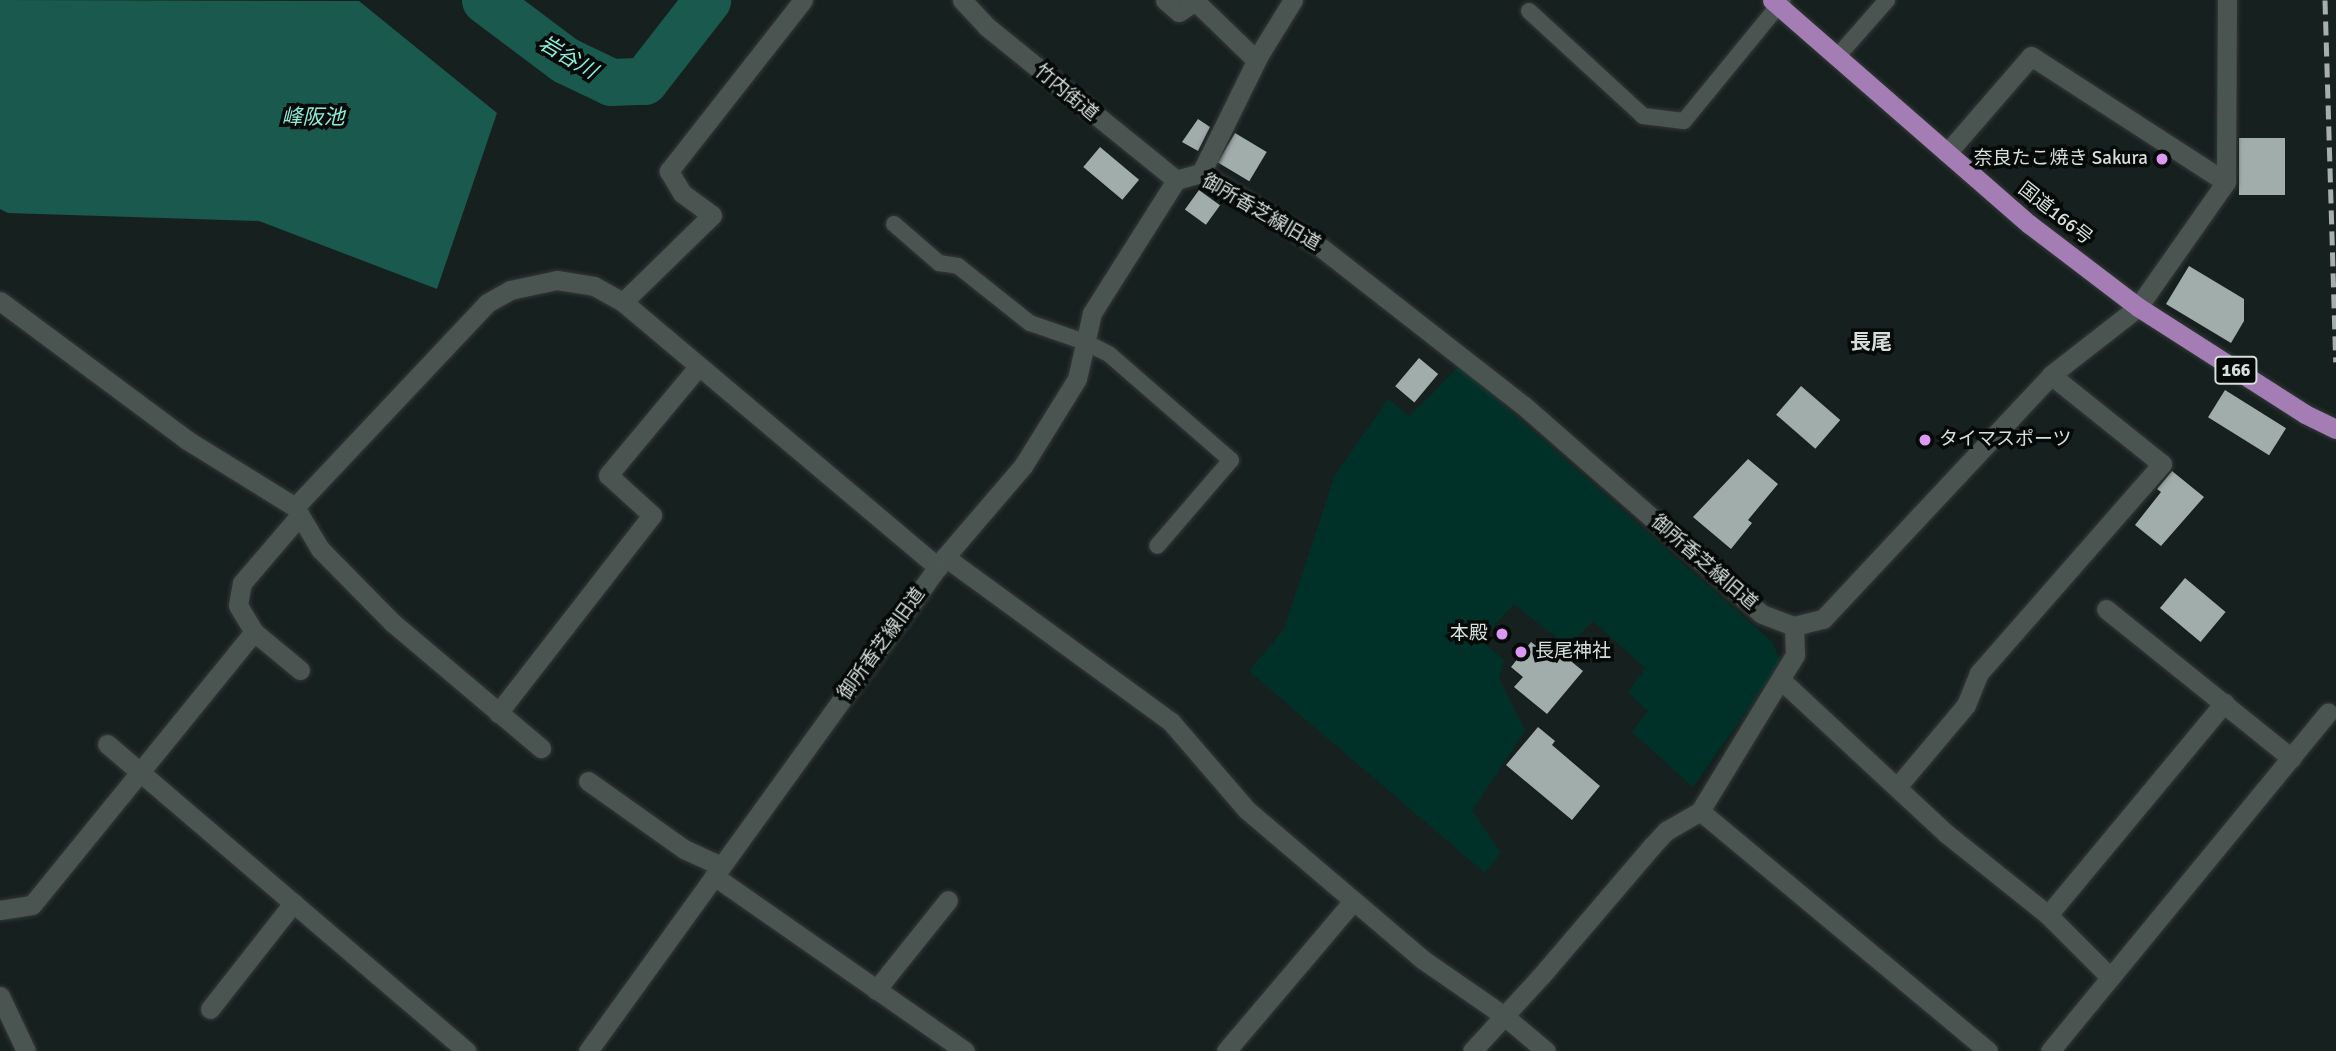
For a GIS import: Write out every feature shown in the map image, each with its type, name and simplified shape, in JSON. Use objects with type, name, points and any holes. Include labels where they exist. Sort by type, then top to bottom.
[{"type":"highway","name":"国道166号","points":[[1778,2],[1837,57],[2029,224],[2138,307],[2305,414],[2336,429]]},
{"type":"street","points":[[623,302],[712,215],[682,193],[669,172],[803,0]]},
{"type":"street","name":"竹内街道","points":[[962,0],[986,26],[1176,180]]},
{"type":"street","points":[[1165,0],[1180,12],[1195,1],[1256,60]]},
{"type":"street","points":[[1201,173],[1256,60],[1293,0]]},
{"type":"street","points":[[1472,1051],[1541,976],[1651,846],[1667,831],[1700,811],[1795,655],[1794,626],[1824,619],[2051,375],[2138,307],[2226,182],[2227,0]]},
{"type":"street","points":[[1947,153],[2031,56],[2226,182]]},
{"type":"street","name":"御所香芝線旧道","points":[[588,1051],[941,562],[1023,466],[1077,379],[1092,313],[1176,180],[1201,173],[1318,245],[1523,405],[1762,614],[1794,626]]},
{"type":"street","points":[[300,670],[254,632],[238,605],[243,583],[298,511],[487,303],[510,290],[557,280],[594,286],[623,302],[698,367],[941,562],[1171,722],[1247,810],[1422,959],[1503,1015],[1546,1051]]},
{"type":"street","points":[[0,301],[187,440],[298,511],[320,549],[393,623],[541,748]]},
{"type":"street","points":[[498,713],[652,515],[608,475],[698,367]]},
{"type":"street","points":[[1897,787],[1966,705],[1979,673],[2162,464],[2051,375]]},
{"type":"street","points":[[2106,608],[2291,758]]},
{"type":"street","points":[[0,910],[32,905],[254,632]]},
{"type":"street","points":[[1781,680],[1947,834],[2048,915],[2110,976]]},
{"type":"street","points":[[2048,915],[2224,703]]},
{"type":"street","points":[[2050,1051],[2328,712]]},
{"type":"street","points":[[107,744],[467,1051]]},
{"type":"street","points":[[588,781],[718,871],[876,990],[965,1051]]},
{"type":"street","points":[[1700,811],[1988,1051]]},
{"type":"street","points":[[876,990],[948,900]]},
{"type":"street","points":[[1226,1051],[1353,901]]},
{"type":"street","points":[[210,1009],[293,903]]},
{"type":"street","points":[[0,996],[26,1051]]},
{"type":"lane","points":[[1837,57],[1887,0]]},
{"type":"lane","points":[[1529,11],[1643,116],[1684,121],[1778,2]]},
{"type":"lane","points":[[894,224],[939,263],[958,266],[1030,323],[1086,342],[1110,355],[1231,460],[1157,546]]},
{"type":"shaded area","name":"長尾神社","points":[[1459,366],[1772,642],[1781,662],[1693,787],[1632,732],[1648,711],[1628,692],[1645,668],[1593,621],[1568,647],[1514,604],[1480,640],[1504,660],[1499,679],[1525,731],[1472,811],[1501,853],[1485,873],[1249,671],[1284,629],[1335,475],[1388,399],[1410,416]]},
{"type":"water","name":"峰阪池","points":[[0,0],[359,1],[497,113],[437,289],[259,221],[8,213],[0,209]]},
{"type":"building","points":[[1198,119],[1210,127],[1198,151],[1182,142]]},
{"type":"building","points":[[1235,133],[1267,152],[1249,181],[1217,162]]},
{"type":"building","points":[[2239,138],[2285,138],[2285,195],[2239,195]]},
{"type":"building","points":[[1100,147],[1139,180],[1122,200],[1083,167]]},
{"type":"building","points":[[1199,190],[1220,205],[1206,225],[1185,209]]},
{"type":"building","points":[[2189,266],[2244,299],[2244,321],[2231,343],[2166,304]]},
{"type":"building","points":[[1419,358],[1438,374],[1414,402],[1395,386]]},
{"type":"building","points":[[1801,386],[1840,420],[1815,449],[1776,415]]},
{"type":"building","points":[[2225,390],[2286,428],[2269,455],[2208,417]]},
{"type":"building","points":[[1748,459],[1778,484],[1748,520],[1752,523],[1731,549],[1693,517]]},
{"type":"building","points":[[2172,471],[2204,497],[2161,546],[2135,525],[2161,492],[2157,489]]},
{"type":"building","points":[[2185,578],[2226,612],[2201,642],[2160,608]]},
{"type":"building","points":[[1531,642],[1544,652],[1550,644],[1583,671],[1547,714],[1514,687],[1523,677],[1511,667]]},
{"type":"building","points":[[1538,727],[1555,741],[1552,745],[1600,786],[1572,820],[1506,765]]},
{"type":"waterway","name":"岩谷川","points":[[485,0],[565,60],[611,82],[644,81],[707,0]]},
{"type":"railway","points":[[2325,0],[2336,362]]},
{"type":"place","name":"奈良たこ焼き Sakura","points":[[2162,159]]},
{"type":"place","name":"タイマスポーツ","points":[[1925,440]]},
{"type":"place","name":"本殿","points":[[1502,634]]},
{"type":"place","name":"長尾神社","points":[[1521,652]]},
{"type":"district","name":"長尾","points":[[1871,342]]}]
